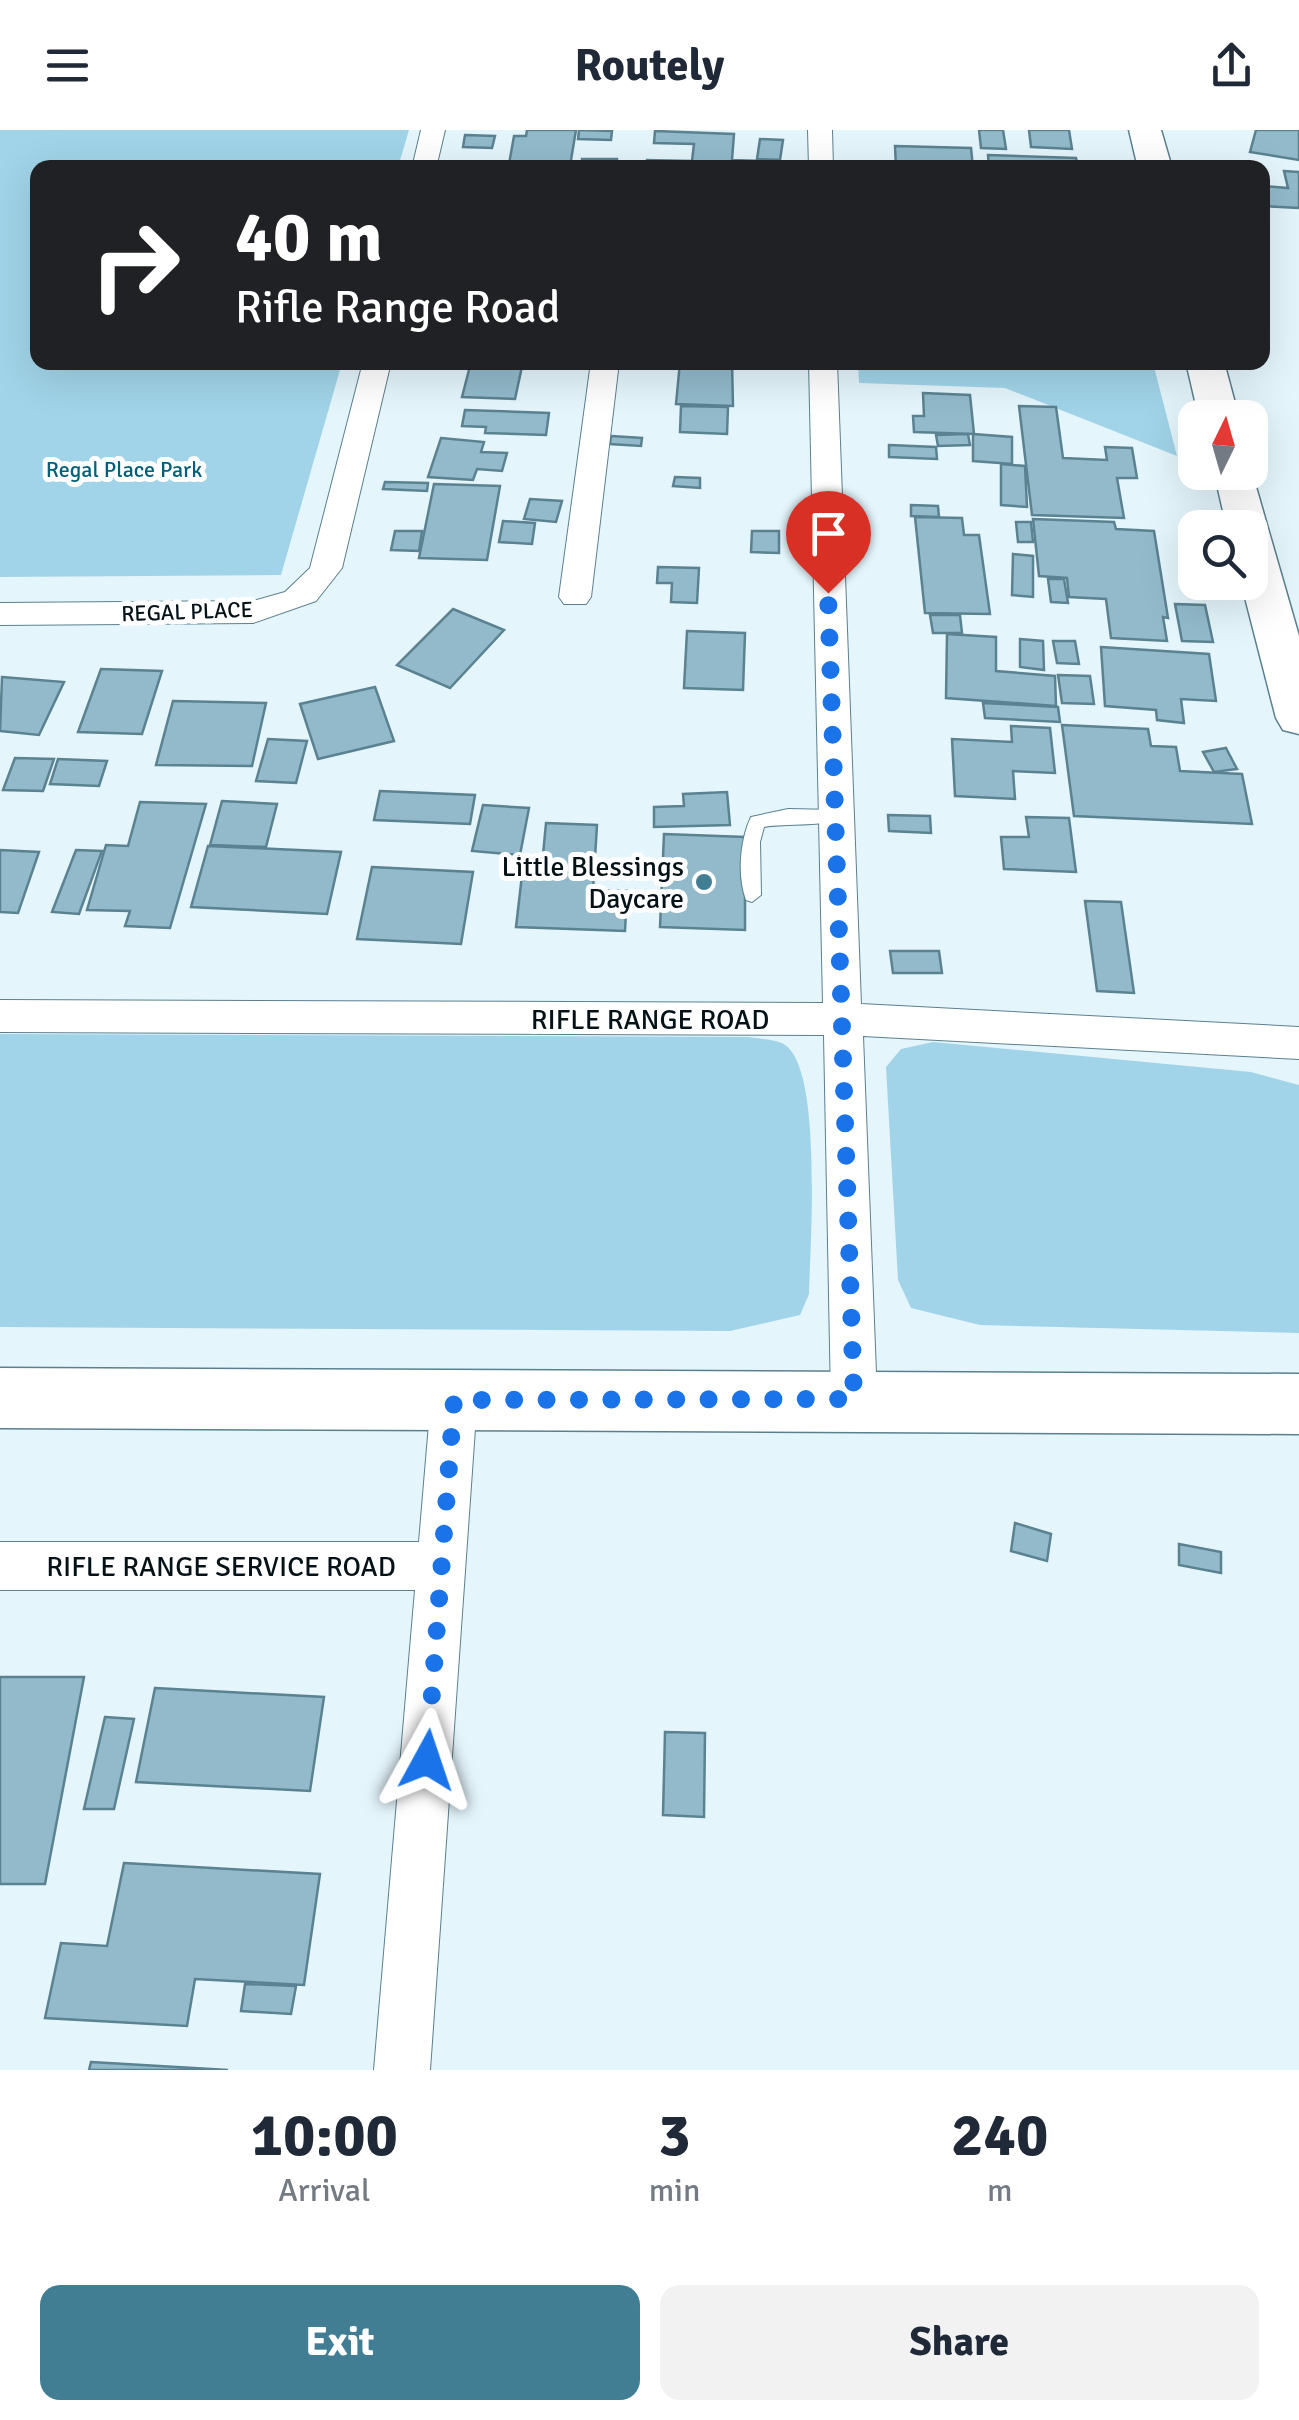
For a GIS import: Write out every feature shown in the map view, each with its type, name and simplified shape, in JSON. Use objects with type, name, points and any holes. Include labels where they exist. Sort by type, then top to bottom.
[{"type":"main road","points":[[1145,130],[1153,160]]},
{"type":"main road","points":[[1207,370],[1215,400]]},
{"type":"main road","points":[[1267,600],[1299,718]]},
{"type":"main road","points":[[0,1398],[1299,1404]]},
{"type":"street","points":[[426,160],[433,130]]},
{"type":"street","points":[[820,130],[820,160]]},
{"type":"street","name":"REGAL PLACE","points":[[0,614],[230,613],[299,599],[322,580],[376,370]]},
{"type":"street","points":[[575,597],[604,370]]},
{"type":"street","points":[[823,370],[854,1399]]},
{"type":"street","name":"RIFLE RANGE ROAD","points":[[0,1016],[840,1020],[1299,1043]]},
{"type":"street","points":[[402,2070],[454,1400]]},
{"type":"street","name":"RIFLE RANGE SERVICE ROAD","points":[[0,1566],[442,1566]]},
{"type":"lane","points":[[752,895],[752,828],[757,822],[788,816],[834,816]]},
{"type":"green space","name":"Regal Place Park","points":[[0,130],[409,130],[400,160],[30,160],[30,370],[340,370],[281,575],[0,577]]},
{"type":"green space","points":[[858,370],[1155,370],[1177,456],[1005,388],[859,383]]},
{"type":"green space","points":[[0,1034],[748,1037],[777,1042],[785,1045],[797,1061],[810,1122],[809,1294],[800,1315],[730,1331],[0,1327]]},
{"type":"green space","points":[[933,1042],[1251,1072],[1299,1085],[1299,1333],[980,1325],[911,1308],[898,1280],[886,1067],[901,1049]]},
{"type":"building","points":[[527,130],[576,130],[571,160],[510,160],[514,136],[526,136]]},
{"type":"building","points":[[579,130],[612,131],[611,140],[578,139]]},
{"type":"building","points":[[979,130],[1003,130],[1006,149],[981,148]]},
{"type":"building","points":[[1029,130],[1069,130],[1072,149],[1031,147]]},
{"type":"building","points":[[1256,130],[1299,130],[1299,160],[1250,152]]},
{"type":"building","points":[[655,131],[734,134],[732,160],[692,160],[694,144],[654,143]]},
{"type":"building","points":[[465,135],[495,136],[492,148],[463,147]]},
{"type":"building","points":[[760,139],[783,140],[780,160],[757,159]]},
{"type":"building","points":[[895,146],[971,148],[972,160],[896,160]]},
{"type":"building","points":[[988,155],[1076,160],[988,160]]},
{"type":"building","points":[[1284,171],[1299,172],[1299,208],[1270,206],[1270,187],[1288,188]]},
{"type":"building","points":[[469,370],[521,370],[515,399],[462,397]]},
{"type":"building","points":[[679,370],[732,370],[733,406],[676,404]]},
{"type":"building","points":[[923,393],[970,395],[974,434],[914,432],[913,416],[924,416]]},
{"type":"building","points":[[681,406],[728,407],[727,434],[680,432]]},
{"type":"building","points":[[1019,406],[1056,407],[1063,458],[1107,460],[1105,447],[1132,448],[1137,478],[1117,478],[1124,518],[1032,515]]},
{"type":"building","points":[[465,410],[549,413],[546,435],[485,433],[486,427],[462,426]]},
{"type":"building","points":[[968,434],[970,445],[938,446],[936,435]]},
{"type":"building","points":[[973,434],[1012,437],[1012,464],[973,461]]},
{"type":"building","points":[[611,436],[642,438],[641,446],[610,444]]},
{"type":"building","points":[[441,438],[484,442],[481,452],[507,453],[502,471],[477,469],[473,480],[428,477]]},
{"type":"building","points":[[889,445],[936,447],[937,459],[889,457]]},
{"type":"building","points":[[1001,464],[1025,466],[1027,507],[1001,505]]},
{"type":"building","points":[[675,477],[700,478],[700,488],[673,486]]},
{"type":"building","points":[[385,482],[428,483],[427,491],[383,489]]},
{"type":"building","points":[[434,484],[500,486],[487,560],[419,558]]},
{"type":"building","points":[[530,499],[562,501],[556,522],[524,519]]},
{"type":"building","points":[[911,505],[938,506],[939,517],[911,516]]},
{"type":"building","points":[[915,517],[962,518],[964,535],[979,535],[990,614],[925,613]]},
{"type":"building","points":[[1033,519],[1114,522],[1116,529],[1154,531],[1168,618],[1163,617],[1167,641],[1111,638],[1106,599],[1069,597],[1067,578],[1039,576]]},
{"type":"building","points":[[503,521],[535,523],[532,544],[499,542]]},
{"type":"building","points":[[1016,522],[1031,522],[1033,542],[1018,542]]},
{"type":"building","points":[[395,531],[422,531],[419,551],[391,550]]},
{"type":"building","points":[[752,531],[779,531],[779,553],[751,552]]},
{"type":"building","points":[[1013,554],[1033,556],[1033,597],[1012,595]]},
{"type":"building","points":[[658,567],[699,568],[697,603],[671,602],[672,583],[657,583]]},
{"type":"building","points":[[1048,579],[1064,579],[1068,603],[1051,602]]},
{"type":"building","points":[[1175,604],[1205,605],[1213,642],[1182,641]]},
{"type":"building","points":[[453,609],[504,630],[450,688],[397,665]]},
{"type":"building","points":[[930,615],[960,615],[962,633],[933,633]]},
{"type":"building","points":[[687,631],[745,633],[743,690],[684,688]]},
{"type":"building","points":[[947,634],[996,637],[996,671],[1055,676],[1056,706],[946,698]]},
{"type":"building","points":[[1020,639],[1043,641],[1044,670],[1020,667]]},
{"type":"building","points":[[1053,641],[1075,641],[1079,664],[1057,663]]},
{"type":"building","points":[[1101,647],[1209,654],[1216,701],[1181,699],[1184,723],[1157,720],[1156,710],[1105,706]]},
{"type":"building","points":[[101,669],[162,671],[142,734],[78,732]]},
{"type":"building","points":[[1058,675],[1090,676],[1094,704],[1062,703]]},
{"type":"building","points":[[2,677],[64,682],[39,735],[0,731]]},
{"type":"building","points":[[375,687],[394,741],[318,759],[300,704]]},
{"type":"building","points":[[173,701],[266,703],[252,766],[156,765]]},
{"type":"building","points":[[983,703],[1058,707],[1060,722],[985,718]]},
{"type":"building","points":[[1062,725],[1148,729],[1151,746],[1176,747],[1180,771],[1242,774],[1252,824],[1074,816]]},
{"type":"building","points":[[1011,726],[1050,728],[1055,773],[1013,771],[1015,799],[955,796],[952,739],[1012,742]]},
{"type":"building","points":[[268,739],[307,741],[296,783],[256,781]]},
{"type":"building","points":[[1226,748],[1237,769],[1214,772],[1203,752]]},
{"type":"building","points":[[15,758],[54,759],[43,791],[3,790]]},
{"type":"building","points":[[58,759],[107,761],[99,786],[50,784]]},
{"type":"building","points":[[380,791],[475,795],[470,824],[374,820]]},
{"type":"building","points":[[727,792],[730,825],[654,827],[654,807],[684,806],[683,794]]},
{"type":"building","points":[[222,801],[277,804],[266,847],[210,845]]},
{"type":"building","points":[[140,802],[206,804],[170,928],[125,926],[130,911],[87,910],[106,845],[128,846]]},
{"type":"building","points":[[483,805],[529,808],[520,855],[472,851]]},
{"type":"building","points":[[888,815],[930,816],[931,833],[889,831]]},
{"type":"building","points":[[1026,817],[1069,818],[1076,872],[1004,869],[1001,837],[1029,837]]},
{"type":"building","points":[[546,823],[597,825],[593,890],[627,891],[625,931],[516,927],[522,875],[541,876]]},
{"type":"building","name":"Little Blessings Daycare","points":[[664,834],[745,837],[745,930],[660,927]]},
{"type":"building","points":[[208,846],[341,852],[327,914],[191,907]]},
{"type":"building","points":[[0,850],[39,852],[18,913],[0,912]]},
{"type":"building","points":[[76,850],[102,851],[79,914],[52,912]]},
{"type":"building","points":[[372,867],[473,872],[461,944],[357,939]]},
{"type":"building","points":[[1085,901],[1121,902],[1134,993],[1097,991]]},
{"type":"building","points":[[890,951],[939,951],[942,973],[893,973]]},
{"type":"building","points":[[1015,1523],[1051,1534],[1047,1561],[1011,1551]]},
{"type":"building","points":[[1179,1544],[1221,1552],[1221,1573],[1179,1565]]},
{"type":"building","points":[[0,1677],[84,1677],[45,1884],[0,1884]]},
{"type":"building","points":[[155,1688],[324,1697],[310,1791],[136,1782]]},
{"type":"building","points":[[105,1717],[134,1719],[114,1809],[84,1809]]},
{"type":"building","points":[[665,1732],[705,1733],[704,1817],[663,1815]]},
{"type":"building","points":[[124,1863],[320,1874],[304,1985],[195,1979],[187,2026],[45,2018],[61,1943],[107,1946]]},
{"type":"building","points":[[245,1984],[296,1986],[291,2014],[241,2011]]},
{"type":"building","points":[[91,2062],[228,2070],[89,2070]]},
{"type":"place","name":"Little Blessings Daycare","points":[[704,882]]},
{"type":"route","points":[[427,1760],[454,1400],[854,1399],[828,593]]}]
